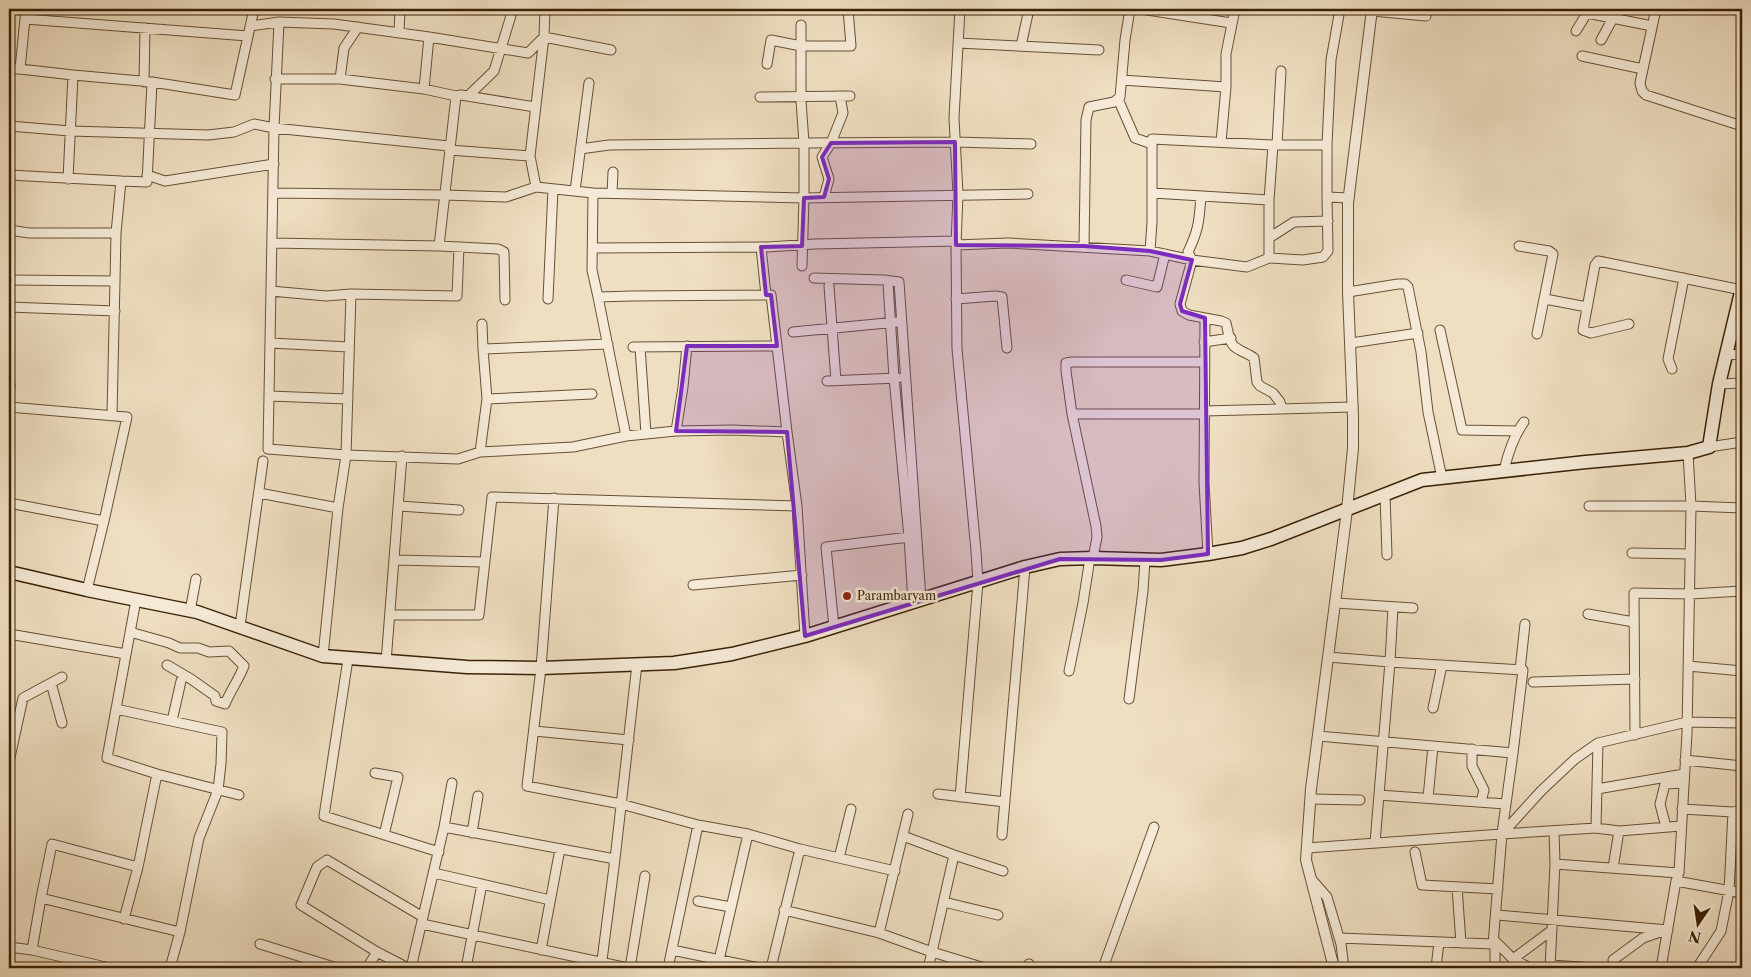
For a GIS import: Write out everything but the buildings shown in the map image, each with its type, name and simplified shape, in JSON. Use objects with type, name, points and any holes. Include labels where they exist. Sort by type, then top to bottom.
[{"type":"main road","points":[[9,572],[190,611],[240,626],[323,656],[348,659],[467,667],[541,668],[674,663],[732,654],[805,636],[1025,567],[1060,559],[1145,560],[1184,558],[1242,548],[1272,539],[1422,480],[1688,453],[1709,447],[1719,384],[1742,289]]},
{"type":"street","points":[[20,69],[26,9]]},
{"type":"street","points":[[9,69],[148,82],[236,95],[254,9]]},
{"type":"street","points":[[399,32],[400,9]]},
{"type":"street","points":[[468,96],[494,71],[513,9]]},
{"type":"street","points":[[536,187],[530,156],[546,9]]},
{"type":"street","points":[[766,64],[771,40],[801,46],[851,46],[848,9]]},
{"type":"street","points":[[960,9],[954,118],[958,194],[956,243],[957,349],[978,582],[960,797]]},
{"type":"street","points":[[1021,46],[1029,9]]},
{"type":"street","points":[[1084,246],[1086,120],[1089,107],[1114,102],[1120,97],[1130,9]]},
{"type":"street","points":[[1141,9],[1231,23]]},
{"type":"street","points":[[1221,142],[1226,87],[1226,54],[1235,9]]},
{"type":"street","points":[[593,248],[761,248],[1008,243],[1150,251],[1192,260],[1247,267],[1269,258],[1303,260],[1323,257],[1328,251],[1327,145],[1331,60],[1340,9]]},
{"type":"street","points":[[1334,968],[1306,860],[1318,736],[1348,510],[1353,448],[1348,292],[1349,198],[1372,10],[1426,16],[1427,9]]},
{"type":"street","points":[[1656,9],[1640,83],[1642,91],[1646,95],[1742,126]]},
{"type":"street","points":[[1576,31],[1586,11],[1652,26]]},
{"type":"street","points":[[1601,40],[1613,18]]},
{"type":"street","points":[[25,19],[248,36]]},
{"type":"street","points":[[250,26],[279,22],[334,24],[430,36],[528,54],[544,37]]},
{"type":"street","points":[[279,22],[275,79],[268,450],[458,459],[480,452],[573,447],[626,436],[676,431],[732,430],[787,432]]},
{"type":"street","points":[[801,25],[801,97],[804,143],[802,266]]},
{"type":"street","points":[[340,79],[344,48],[358,27]]},
{"type":"street","points":[[9,175],[147,182],[150,133],[145,28]]},
{"type":"street","points":[[424,89],[430,36]]},
{"type":"street","points":[[544,37],[611,50]]},
{"type":"street","points":[[958,43],[1099,50]]},
{"type":"street","points":[[1582,56],[1643,69]]},
{"type":"street","points":[[1269,258],[1269,200],[1281,71]]},
{"type":"street","points":[[68,179],[72,75]]},
{"type":"street","points":[[275,79],[340,79],[424,89],[456,96],[468,96],[535,108]]},
{"type":"street","points":[[1122,80],[1226,87]]},
{"type":"street","points":[[575,191],[589,83]]},
{"type":"street","points":[[439,246],[456,96]]},
{"type":"street","points":[[824,197],[828,179],[822,157],[831,143],[843,113],[840,96]]},
{"type":"street","points":[[760,97],[850,96]]},
{"type":"street","points":[[1118,99],[1135,138],[1152,144]]},
{"type":"street","points":[[9,126],[70,130],[221,134],[254,124],[274,128],[530,156]]},
{"type":"street","points":[[1150,251],[1152,139],[1275,145],[1327,145]]},
{"type":"street","points":[[580,149],[608,145],[955,142],[1031,144]]},
{"type":"street","points":[[147,175],[164,181],[274,164]]},
{"type":"street","points":[[612,193],[613,172]]},
{"type":"street","points":[[112,416],[116,311],[116,233],[121,181]]},
{"type":"street","points":[[274,193],[444,194],[506,197],[536,187],[592,193],[804,198],[1028,194]]},
{"type":"street","points":[[548,299],[553,189]]},
{"type":"street","points":[[592,193],[592,270],[626,436]]},
{"type":"street","points":[[1152,193],[1269,200]]},
{"type":"street","points":[[1201,196],[1198,232],[1188,252],[1192,260],[1180,304],[1182,311],[1189,315],[1226,323],[1232,344],[1236,349],[1248,353],[1254,358],[1257,382],[1260,386],[1273,393],[1280,402],[1282,409]]},
{"type":"street","points":[[1328,197],[1349,198]]},
{"type":"street","points":[[1269,238],[1294,222],[1328,221]]},
{"type":"street","points":[[9,230],[29,233],[116,233]]},
{"type":"street","points":[[272,243],[498,249],[504,252],[505,300]]},
{"type":"street","points":[[1519,246],[1549,251],[1553,254],[1537,334]]},
{"type":"street","points":[[271,290],[326,296],[351,294],[457,296],[458,247]]},
{"type":"street","points":[[761,248],[766,295]]},
{"type":"street","points":[[1126,280],[1157,287],[1165,254]]},
{"type":"street","points":[[1629,324],[1591,333],[1583,330],[1595,265],[1598,261],[1742,289]]},
{"type":"street","points":[[814,278],[899,282],[906,377],[917,601]]},
{"type":"street","points":[[1672,369],[1668,359],[1684,278]]},
{"type":"street","points":[[9,280],[115,281]]},
{"type":"street","points":[[888,284],[894,378],[917,601]]},
{"type":"street","points":[[1348,292],[1398,284],[1405,284],[1410,291],[1418,333],[1428,412],[1442,478]]},
{"type":"street","points":[[828,286],[832,329],[831,381],[906,377]]},
{"type":"street","points":[[323,656],[338,508],[346,455],[351,294]]},
{"type":"street","points":[[598,297],[772,295],[796,506],[805,636]]},
{"type":"street","points":[[956,299],[1002,297],[1007,348]]},
{"type":"street","points":[[1545,299],[1587,307]]},
{"type":"street","points":[[9,307],[116,311]]},
{"type":"street","points":[[1204,318],[1204,483],[1208,554]]},
{"type":"street","points":[[793,332],[902,322]]},
{"type":"street","points":[[480,452],[487,400],[482,324]]},
{"type":"street","points":[[1440,330],[1462,430],[1518,431]]},
{"type":"street","points":[[1350,343],[1418,333]]},
{"type":"street","points":[[1204,342],[1230,338]]},
{"type":"street","points":[[270,343],[349,347]]},
{"type":"street","points":[[483,349],[608,344]]},
{"type":"street","points":[[676,431],[687,346]]},
{"type":"street","points":[[646,434],[636,347],[777,346]]},
{"type":"street","points":[[1726,355],[1742,354]]},
{"type":"street","points":[[1070,671],[1091,558],[1097,538],[1072,414],[1066,363],[1204,362]]},
{"type":"street","points":[[9,383],[9,405],[127,417],[87,590]]},
{"type":"street","points":[[1719,384],[1742,383]]},
{"type":"street","points":[[487,400],[592,394]]},
{"type":"street","points":[[269,396],[348,399]]},
{"type":"street","points":[[1072,414],[1204,413],[1353,407]]},
{"type":"street","points":[[1504,471],[1508,453],[1524,422]]},
{"type":"street","points":[[1709,447],[1742,442]]},
{"type":"street","points":[[1661,968],[1677,877],[1682,826],[1690,594],[1691,506],[1688,453]]},
{"type":"street","points":[[386,662],[402,456]]},
{"type":"street","points":[[240,626],[263,462]]},
{"type":"street","points":[[259,493],[338,508]]},
{"type":"street","points":[[1385,495],[1386,555]]},
{"type":"street","points":[[390,615],[480,615],[492,497],[796,506]]},
{"type":"street","points":[[554,498],[541,668],[527,786],[621,804],[698,826],[748,834],[800,849],[895,871]]},
{"type":"street","points":[[9,503],[104,521]]},
{"type":"street","points":[[399,506],[459,510]]},
{"type":"street","points":[[1589,506],[1742,508]]},
{"type":"street","points":[[834,627],[826,547],[909,538]]},
{"type":"street","points":[[1632,553],[1690,554]]},
{"type":"street","points":[[394,560],[484,562]]},
{"type":"street","points":[[1129,699],[1143,591],[1145,560]]},
{"type":"street","points":[[1002,835],[1025,567]]},
{"type":"street","points":[[693,585],[802,575]]},
{"type":"street","points":[[190,611],[196,580]]},
{"type":"street","points":[[1635,735],[1634,593],[1690,594],[1742,591]]},
{"type":"street","points":[[136,600],[107,758],[158,774],[239,795]]},
{"type":"street","points":[[1336,603],[1414,608]]},
{"type":"street","points":[[1375,843],[1393,607]]},
{"type":"street","points":[[1588,614],[1634,622]]},
{"type":"street","points":[[1520,670],[1525,624]]},
{"type":"street","points":[[130,632],[180,648],[198,648],[209,652],[229,651],[244,666],[238,683],[230,692],[225,704],[216,701],[215,696],[167,665]]},
{"type":"street","points":[[9,634],[126,654]]},
{"type":"street","points":[[1328,657],[1523,670],[1502,834],[1494,968]]},
{"type":"street","points":[[348,659],[324,816],[439,852]]},
{"type":"street","points":[[601,966],[637,664]]},
{"type":"street","points":[[1433,708],[1442,665]]},
{"type":"street","points":[[1688,666],[1742,671]]},
{"type":"street","points":[[9,762],[24,698],[62,677]]},
{"type":"street","points":[[1533,682],[1635,679]]},
{"type":"street","points":[[172,721],[181,681]]},
{"type":"street","points":[[51,683],[62,723]]},
{"type":"street","points":[[116,710],[222,732],[218,790],[199,838],[180,932],[170,968]]},
{"type":"street","points":[[1502,834],[1575,759],[1598,744],[1687,722],[1742,723]]},
{"type":"street","points":[[534,731],[629,740]]},
{"type":"street","points":[[1318,736],[1513,753]]},
{"type":"street","points":[[1596,828],[1598,744]]},
{"type":"street","points":[[1428,798],[1433,746]]},
{"type":"street","points":[[1472,749],[1472,766],[1484,790],[1481,802]]},
{"type":"street","points":[[1685,760],[1742,766]]},
{"type":"street","points":[[375,772],[398,777],[384,835]]},
{"type":"street","points":[[124,919],[138,867],[158,774]]},
{"type":"street","points":[[1597,789],[1684,779]]},
{"type":"street","points":[[1666,827],[1660,804],[1665,784],[1684,779]]},
{"type":"street","points":[[452,783],[439,852],[434,873],[422,921],[410,968],[377,952],[301,905],[317,867],[327,860],[422,921],[601,966],[630,968],[644,876]]},
{"type":"street","points":[[938,794],[1005,802]]},
{"type":"street","points":[[1379,795],[1506,804]]},
{"type":"street","points":[[472,832],[478,796]]},
{"type":"street","points":[[1311,799],[1360,800]]},
{"type":"street","points":[[839,858],[852,809]]},
{"type":"street","points":[[1682,809],[1737,811],[1729,891],[1721,931],[1697,968]]},
{"type":"street","points":[[879,933],[908,814]]},
{"type":"street","points":[[668,968],[698,826]]},
{"type":"street","points":[[1307,848],[1596,828],[1619,831],[1682,826]]},
{"type":"street","points":[[444,827],[615,859]]},
{"type":"street","points":[[1103,968],[1154,827]]},
{"type":"street","points":[[1554,831],[1553,920],[1550,967],[1594,968]]},
{"type":"street","points":[[1613,868],[1619,831]]},
{"type":"street","points":[[719,960],[748,834]]},
{"type":"street","points":[[903,836],[954,856],[1003,871]]},
{"type":"street","points":[[32,950],[52,844],[138,867]]},
{"type":"street","points":[[541,950],[560,849]]},
{"type":"street","points":[[772,968],[784,910],[800,849]]},
{"type":"street","points":[[1415,852],[1422,885],[1498,889]]},
{"type":"street","points":[[928,968],[954,856]]},
{"type":"street","points":[[1554,864],[1613,868],[1677,877],[1742,893]]},
{"type":"street","points":[[434,873],[550,900]]},
{"type":"street","points":[[1311,880],[1327,898],[1340,938],[1344,968]]},
{"type":"street","points":[[466,968],[482,884]]},
{"type":"street","points":[[1458,887],[1460,943]]},
{"type":"street","points":[[41,898],[180,932]]},
{"type":"street","points":[[698,901],[731,907]]},
{"type":"street","points":[[944,902],[998,916]]},
{"type":"street","points":[[784,910],[879,933],[985,968]]},
{"type":"street","points":[[1496,914],[1668,930]]},
{"type":"street","points":[[1514,959],[1552,930]]},
{"type":"street","points":[[1614,960],[1643,938],[1668,930]]},
{"type":"street","points":[[1340,938],[1493,944],[1495,941]]},
{"type":"street","points":[[1495,941],[1514,959],[1530,968]]},
{"type":"street","points":[[1436,968],[1439,942]]},
{"type":"street","points":[[260,944],[338,968]]},
{"type":"street","points":[[9,947],[32,950],[110,968]]},
{"type":"street","points":[[672,950],[759,968]]},
{"type":"street","points":[[367,968],[377,952]]},
{"type":"highlighted area","points":[[955,142],[956,245],[1084,246],[1150,251],[1192,260],[1180,304],[1182,311],[1205,318],[1208,554],[1161,560],[1060,559],[805,636],[787,432],[676,431],[687,346],[777,346],[771,295],[766,295],[761,247],[802,246],[804,198],[824,197],[829,179],[822,157],[831,143]]},
{"type":"place","name":"Parambaryam","points":[[847,596]]}]
